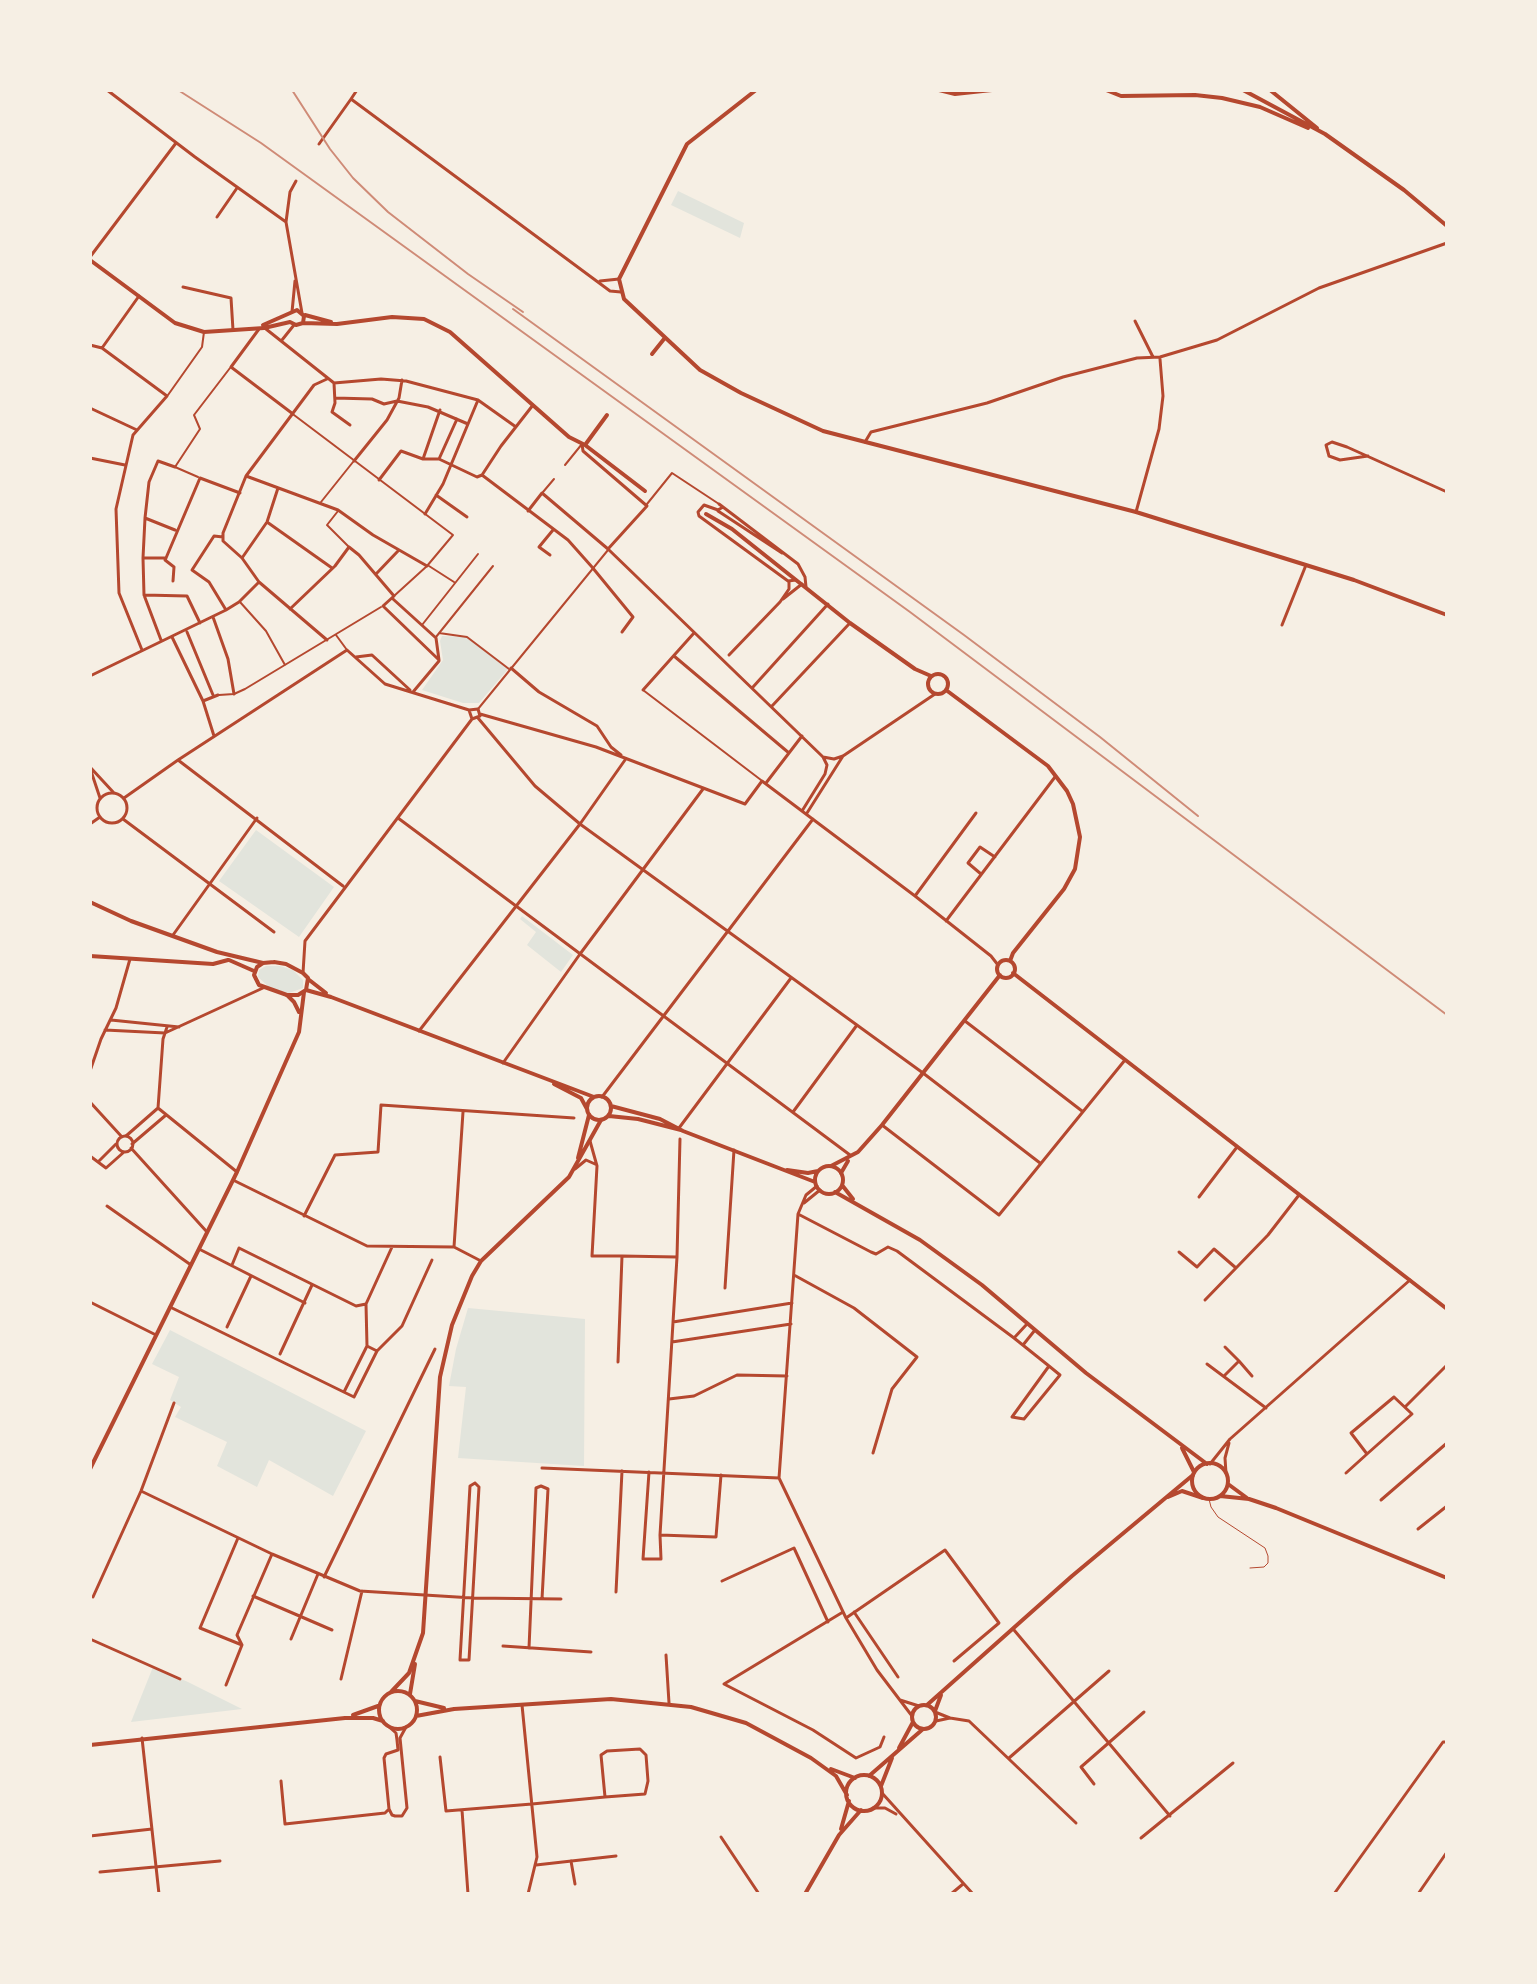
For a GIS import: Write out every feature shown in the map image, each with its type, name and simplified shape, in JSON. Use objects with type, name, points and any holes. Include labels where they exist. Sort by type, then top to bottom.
[{"type":"street","points":[[107,90],[286,222]]},
{"type":"street","points":[[319,144],[357,90]]},
{"type":"street","points":[[756,90],[687,144],[619,279],[621,292],[629,304],[664,339],[710,377],[810,425],[865,443],[1136,512],[1306,565],[1447,615]]},
{"type":"street","points":[[939,90],[955,94],[992,90]]},
{"type":"street","points":[[1106,90],[1121,96],[1195,95],[1222,98],[1260,107],[1325,134]]},
{"type":"street","points":[[1243,90],[1325,134]]},
{"type":"street","points":[[1270,90],[1447,226]]},
{"type":"street","points":[[351,99],[610,291],[621,292]]},
{"type":"street","points":[[176,143],[90,258],[175,323],[204,332],[292,323],[337,324],[392,317],[424,319],[450,332],[569,437],[584,444],[645,491]]},
{"type":"street","points":[[296,181],[290,192],[286,222],[303,323]]},
{"type":"street","points":[[217,217],[237,188]]},
{"type":"street","points":[[865,443],[871,432],[987,403],[1063,377],[1137,358],[1160,357],[1217,340],[1319,288],[1447,243]]},
{"type":"street","points":[[281,341],[292,323],[295,277]]},
{"type":"street","points":[[597,280],[619,279]]},
{"type":"street","points":[[183,287],[231,298],[233,330]]},
{"type":"street","points":[[102,348],[139,296]]},
{"type":"street","points":[[175,467],[200,429],[194,415],[261,328],[292,312],[337,324]]},
{"type":"street","points":[[1135,321],[1153,357]]},
{"type":"street","points":[[261,328],[334,383],[402,380],[478,400],[516,427]]},
{"type":"street","points":[[142,650],[119,593],[115,523],[125,465],[133,435],[167,396],[202,347],[204,332]]},
{"type":"street","points":[[652,354],[664,339]]},
{"type":"street","points":[[90,345],[102,348],[167,396]]},
{"type":"street","points":[[1136,512],[1159,429],[1163,396],[1160,357]]},
{"type":"street","points":[[203,701],[215,695],[234,694],[383,606],[427,566],[453,535],[231,367]]},
{"type":"street","points":[[327,379],[314,385],[246,476],[223,537],[223,541],[242,558],[259,582],[327,640]]},
{"type":"street","points":[[321,502],[387,420],[397,401],[402,380]]},
{"type":"street","points":[[334,383],[332,412],[350,425]]},
{"type":"street","points":[[335,398],[372,399],[384,404],[397,401],[440,410],[468,424]]},
{"type":"street","points":[[425,514],[451,465],[478,400]]},
{"type":"street","points":[[379,480],[401,451],[423,459],[439,459],[477,477],[482,475],[533,405]]},
{"type":"street","points":[[90,408],[137,430]]},
{"type":"street","points":[[423,459],[440,410]]},
{"type":"street","points":[[565,465],[607,415]]},
{"type":"street","points":[[439,459],[458,418]]},
{"type":"street","points":[[1368,456],[1340,460],[1329,456],[1326,445],[1332,442],[1368,456],[1447,492]]},
{"type":"street","points":[[584,444],[583,451],[647,506]]},
{"type":"street","points":[[90,458],[125,465]]},
{"type":"street","points":[[161,640],[144,595],[143,558],[149,482],[158,461],[240,493]]},
{"type":"street","points":[[303,973],[305,941],[344,887],[472,719],[479,714],[510,669],[672,473],[789,556],[798,564],[805,577],[805,585]]},
{"type":"street","points":[[482,475],[568,540],[633,617],[622,632]]},
{"type":"street","points":[[246,476],[338,510],[398,551],[433,566],[455,582]]},
{"type":"street","points":[[173,581],[174,567],[165,560],[200,478]]},
{"type":"street","points":[[528,511],[554,479]]},
{"type":"street","points":[[242,558],[267,522],[278,488]]},
{"type":"street","points":[[542,493],[608,549],[823,757],[827,765],[825,774],[802,811]]},
{"type":"street","points":[[436,495],[467,517]]},
{"type":"street","points":[[720,507],[704,505],[698,512],[699,516],[789,581],[798,580]]},
{"type":"street","points":[[338,510],[327,525],[376,574],[393,597],[436,638]]},
{"type":"street","points":[[706,514],[732,529],[850,623],[915,669],[931,676],[944,675],[948,681],[946,690]]},
{"type":"street","points":[[145,518],[176,530]]},
{"type":"street","points":[[267,522],[332,568]]},
{"type":"street","points":[[550,555],[539,547],[553,530]]},
{"type":"street","points":[[223,537],[214,536],[192,570],[209,582],[226,610]]},
{"type":"street","points":[[290,609],[349,547]]},
{"type":"street","points":[[376,574],[398,551]]},
{"type":"street","points":[[421,626],[478,554]]},
{"type":"street","points":[[143,558],[166,558]]},
{"type":"street","points":[[1282,625],[1306,565]]},
{"type":"street","points":[[413,692],[439,660],[436,638],[439,633],[493,566]]},
{"type":"street","points":[[729,655],[780,602],[789,589],[789,581]]},
{"type":"street","points":[[90,676],[226,610],[259,582]]},
{"type":"street","points":[[780,602],[805,585]]},
{"type":"street","points":[[144,595],[187,596],[200,624]]},
{"type":"street","points":[[239,602],[266,631],[285,665]]},
{"type":"street","points":[[753,687],[828,604]]},
{"type":"street","points":[[383,606],[439,660]]},
{"type":"street","points":[[213,617],[228,659],[234,694]]},
{"type":"street","points":[[772,706],[850,623]]},
{"type":"street","points":[[186,630],[215,695]]},
{"type":"street","points":[[695,632],[643,690],[915,896],[991,956],[998,965]]},
{"type":"street","points":[[439,633],[467,637],[539,692],[597,726],[626,759]]},
{"type":"street","points":[[336,634],[347,650],[385,684],[596,747],[745,804],[802,736]]},
{"type":"street","points":[[172,637],[203,701],[214,736]]},
{"type":"street","points":[[124,798],[347,650]]},
{"type":"street","points":[[356,657],[372,655],[413,692]]},
{"type":"street","points":[[674,656],[789,753]]},
{"type":"street","points":[[931,676],[927,684],[935,694]]},
{"type":"street","points":[[823,757],[834,759],[843,756],[869,736],[946,690]]},
{"type":"street","points":[[946,690],[1048,766],[1073,804],[1080,837],[1078,858],[1064,889],[1013,953],[1010,961]]},
{"type":"street","points":[[469,710],[472,719]]},
{"type":"street","points":[[479,714],[535,786],[580,824],[923,1073],[1040,1163]]},
{"type":"street","points":[[596,747],[604,737]]},
{"type":"street","points":[[807,815],[843,756]]},
{"type":"street","points":[[419,1031],[580,824],[626,759]]},
{"type":"street","points":[[178,760],[344,887]]},
{"type":"street","points":[[90,767],[114,793],[124,798],[127,809],[123,819]]},
{"type":"street","points":[[90,767],[100,798],[97,806],[100,817],[110,823],[123,819]]},
{"type":"street","points":[[946,921],[1057,776]]},
{"type":"street","points":[[503,1063],[703,789]]},
{"type":"street","points":[[100,798],[114,793]]},
{"type":"street","points":[[915,896],[976,813]]},
{"type":"street","points":[[90,824],[100,817]]},
{"type":"street","points":[[173,936],[257,818]]},
{"type":"street","points":[[398,818],[852,1156]]},
{"type":"street","points":[[123,819],[274,932]]},
{"type":"street","points":[[602,1097],[813,819]]},
{"type":"street","points":[[982,874],[968,863],[980,847],[995,857]]},
{"type":"street","points":[[90,902],[217,952],[263,963],[286,964],[303,973],[331,997]]},
{"type":"street","points":[[217,952],[255,971]]},
{"type":"street","points":[[90,956],[213,964],[228,960]]},
{"type":"street","points":[[90,1071],[111,1020],[130,959]]},
{"type":"street","points":[[1010,961],[1004,960],[998,965],[997,972],[1007,977],[1013,973]]},
{"type":"street","points":[[1010,961],[1013,973]]},
{"type":"street","points":[[263,963],[255,971],[255,980],[263,988],[287,995],[294,1002],[299,1015]]},
{"type":"street","points":[[1013,973],[1447,1309]]},
{"type":"street","points":[[857,1204],[842,1185],[841,1173],[1000,975]]},
{"type":"street","points":[[90,1469],[237,1172],[289,1057],[299,1032],[299,1015],[308,978]]},
{"type":"street","points":[[681,1129],[726,1063],[791,978]]},
{"type":"street","points":[[105,1030],[165,1033],[263,988]]},
{"type":"street","points":[[287,995],[305,991],[331,997],[545,1079],[594,1097],[602,1097],[611,1106],[643,1113],[785,1170],[827,1193],[835,1192],[920,1240],[982,1285],[1181,1446],[1208,1464],[1219,1466],[1226,1473]]},
{"type":"street","points":[[111,1020],[183,1026]]},
{"type":"street","points":[[965,1021],[1082,1111]]},
{"type":"street","points":[[793,1112],[857,1025]]},
{"type":"street","points":[[99,1161],[158,1108],[167,1027]]},
{"type":"street","points":[[882,1125],[999,1215],[1125,1060]]},
{"type":"street","points":[[545,1079],[581,1098],[588,1113],[601,1120]]},
{"type":"street","points":[[576,1167],[589,1102],[594,1097]]},
{"type":"street","points":[[90,1102],[207,1232]]},
{"type":"street","points":[[304,1216],[335,1155],[378,1152],[381,1105],[574,1118]]},
{"type":"street","points":[[609,1116],[611,1106]]},
{"type":"street","points":[[158,1108],[237,1172]]},
{"type":"street","points":[[454,1247],[463,1112]]},
{"type":"street","points":[[90,1156],[106,1168],[166,1115]]},
{"type":"street","points":[[576,1167],[601,1120],[609,1116],[681,1129]]},
{"type":"street","points":[[649,1472],[643,1559],[661,1559],[680,1139]]},
{"type":"street","points":[[590,1140],[597,1166],[592,1256],[677,1257]]},
{"type":"street","points":[[117,1143],[124,1151]]},
{"type":"street","points":[[1199,1197],[1237,1147]]},
{"type":"street","points":[[725,1288],[734,1150]]},
{"type":"street","points":[[785,1170],[808,1173],[852,1156]]},
{"type":"street","points":[[410,1696],[409,1688],[423,1633],[443,1356],[464,1295],[481,1261],[576,1167],[588,1159],[597,1166]]},
{"type":"street","points":[[831,1166],[841,1173]]},
{"type":"street","points":[[819,1170],[817,1186],[806,1195],[798,1214],[779,1478],[846,1618],[897,1698],[923,1729]]},
{"type":"street","points":[[233,1180],[357,1243],[367,1246],[454,1247],[481,1261]]},
{"type":"street","points":[[835,1192],[842,1185]]},
{"type":"street","points":[[1205,1300],[1268,1235],[1299,1195]]},
{"type":"street","points":[[107,1206],[191,1265]]},
{"type":"street","points":[[798,1214],[876,1254],[888,1247],[897,1251],[1014,1338],[1023,1345],[1049,1366],[1060,1375],[1024,1419],[1012,1417],[1049,1366]]},
{"type":"street","points":[[344,1392],[367,1346],[366,1304],[392,1247]]},
{"type":"street","points":[[232,1265],[239,1248],[356,1306],[366,1304]]},
{"type":"street","points":[[199,1249],[305,1303]]},
{"type":"street","points":[[1179,1252],[1197,1267],[1214,1249],[1236,1268]]},
{"type":"street","points":[[618,1362],[622,1256]]},
{"type":"street","points":[[170,1307],[354,1397],[377,1351],[402,1326],[432,1260]]},
{"type":"street","points":[[227,1327],[251,1275]]},
{"type":"street","points":[[794,1275],[854,1308],[917,1357],[892,1389],[873,1453]]},
{"type":"street","points":[[897,1698],[919,1706],[927,1705],[1072,1576],[1208,1464],[1230,1439],[1410,1280]]},
{"type":"street","points":[[280,1354],[312,1285]]},
{"type":"street","points":[[90,1302],[156,1335]]},
{"type":"street","points":[[673,1322],[792,1303]]},
{"type":"street","points":[[672,1342],[791,1324]]},
{"type":"street","points":[[1014,1338],[1027,1324]]},
{"type":"street","points":[[1023,1345],[1035,1330]]},
{"type":"street","points":[[367,1346],[377,1351]]},
{"type":"street","points":[[1225,1347],[1252,1376]]},
{"type":"street","points":[[324,1577],[435,1349]]},
{"type":"street","points":[[1224,1376],[1239,1361]]},
{"type":"street","points":[[1207,1364],[1266,1408]]},
{"type":"street","points":[[1405,1407],[1447,1365]]},
{"type":"street","points":[[669,1399],[694,1396],[737,1375],[787,1376]]},
{"type":"street","points":[[1346,1473],[1412,1414],[1394,1397],[1351,1433],[1367,1454]]},
{"type":"street","points":[[93,1597],[141,1491],[174,1403]]},
{"type":"street","points":[[1220,1496],[1228,1484],[1225,1458],[1230,1439]]},
{"type":"street","points":[[1381,1500],[1447,1443]]},
{"type":"street","points":[[1181,1446],[1193,1474],[1195,1491],[1206,1499]]},
{"type":"street","points":[[542,1468],[779,1478]]},
{"type":"street","points":[[616,1592],[622,1471]]},
{"type":"street","points":[[660,1535],[716,1537],[721,1475]]},
{"type":"street","points":[[475,1483],[479,1487],[473,1598],[469,1660],[460,1660],[470,1486],[475,1483]]},
{"type":"street","points":[[1228,1484],[1249,1499],[1447,1578]]},
{"type":"street","points":[[529,1648],[536,1488],[541,1486],[548,1489],[542,1599]]},
{"type":"street","points":[[141,1491],[272,1554],[362,1591],[473,1598],[561,1599]]},
{"type":"street","points":[[1163,1500],[1182,1491],[1206,1499],[1220,1496],[1249,1499]]},
{"type":"street","points":[[1418,1529],[1447,1506]]},
{"type":"street","points":[[238,1538],[200,1628],[242,1645]]},
{"type":"street","points":[[722,1581],[794,1548],[828,1622]]},
{"type":"street","points":[[846,1618],[945,1550],[999,1623],[954,1661]]},
{"type":"street","points":[[226,1685],[242,1645],[237,1635],[272,1554]]},
{"type":"street","points":[[291,1639],[318,1574]]},
{"type":"street","points":[[341,1679],[362,1591]]},
{"type":"street","points":[[253,1596],[332,1630]]},
{"type":"street","points":[[843,1612],[724,1684],[813,1730],[856,1758],[880,1747],[884,1737]]},
{"type":"street","points":[[854,1612],[898,1677]]},
{"type":"street","points":[[1014,1630],[1170,1816]]},
{"type":"street","points":[[90,1639],[180,1679]]},
{"type":"street","points":[[503,1646],[591,1652]]},
{"type":"street","points":[[666,1655],[669,1703]]},
{"type":"street","points":[[345,1718],[380,1704],[403,1682],[416,1657]]},
{"type":"street","points":[[1009,1758],[1109,1671]]},
{"type":"street","points":[[391,1692],[401,1691],[429,1706],[454,1709]]},
{"type":"street","points":[[936,1721],[935,1712],[941,1693]]},
{"type":"street","points":[[281,1781],[285,1824],[387,1811],[402,1816],[407,1808],[400,1738],[416,1716],[454,1709],[611,1699],[669,1703],[746,1723],[825,1767],[855,1778],[869,1776],[923,1729],[936,1721],[950,1718]]},
{"type":"street","points":[[415,1701],[416,1716]]},
{"type":"street","points":[[380,1704],[385,1723],[396,1733],[398,1750],[386,1754],[384,1758],[387,1811]]},
{"type":"street","points":[[522,1705],[536,1865],[528,1894]]},
{"type":"street","points":[[927,1705],[950,1718],[969,1721],[1076,1823]]},
{"type":"street","points":[[873,1808],[878,1804],[881,1786],[919,1706]]},
{"type":"street","points":[[1094,1784],[1081,1767],[1144,1712]]},
{"type":"street","points":[[90,1745],[345,1718],[373,1718],[400,1728],[406,1727]]},
{"type":"street","points":[[142,1738],[159,1894]]},
{"type":"street","points":[[1334,1894],[1443,1742],[1447,1742]]},
{"type":"street","points":[[440,1757],[446,1811],[645,1794],[648,1781],[646,1755],[640,1749],[607,1751],[601,1755],[605,1797]]},
{"type":"street","points":[[1141,1838],[1233,1763]]},
{"type":"street","points":[[825,1767],[836,1776],[848,1798],[861,1810]]},
{"type":"street","points":[[869,1776],[881,1786]]},
{"type":"street","points":[[839,1835],[848,1785],[855,1778]]},
{"type":"street","points":[[882,1793],[973,1894]]},
{"type":"street","points":[[462,1810],[468,1894]]},
{"type":"street","points":[[805,1894],[839,1835],[861,1810],[890,1810],[902,1818]]},
{"type":"street","points":[[90,1836],[152,1829]]},
{"type":"street","points":[[721,1837],[759,1894]]},
{"type":"street","points":[[1418,1894],[1447,1852]]},
{"type":"street","points":[[536,1865],[616,1856]]},
{"type":"street","points":[[100,1872],[220,1861]]},
{"type":"street","points":[[571,1861],[575,1884]]},
{"type":"street","points":[[951,1894],[964,1884]]},
{"type":"lane","points":[[1206,1499],[1218,1517],[1265,1548],[1268,1563],[1264,1567],[1250,1568]]},
{"type":"shaded area","points":[[678,191],[744,223],[740,238],[671,205]]},
{"type":"shaded area","points":[[442,636],[467,637],[508,669],[479,703],[463,703],[422,690],[443,660]]},
{"type":"shaded area","points":[[256,830],[334,887],[299,937],[219,881]]},
{"type":"shaded area","points":[[522,916],[573,955],[561,972],[527,945],[536,932],[520,919]]},
{"type":"shaded area","points":[[266,966],[293,970],[303,980],[303,988],[289,993],[270,988],[258,977],[259,970]]},
{"type":"shaded area","points":[[468,1308],[585,1319],[584,1466],[458,1458],[466,1387],[449,1386]]},
{"type":"shaded area","points":[[170,1330],[366,1431],[333,1496],[269,1460],[257,1487],[217,1466],[227,1442],[175,1417],[181,1407],[170,1400],[179,1377],[152,1364]]},
{"type":"shaded area","points":[[153,1667],[188,1682],[242,1709],[131,1722]]},
{"type":"railway","points":[[178,90],[261,143],[910,612],[1447,1015]]},
{"type":"railway","points":[[292,90],[330,149],[353,178],[388,212],[523,312]]},
{"type":"railway","points":[[513,309],[964,635],[1100,737],[1198,816]]}]
